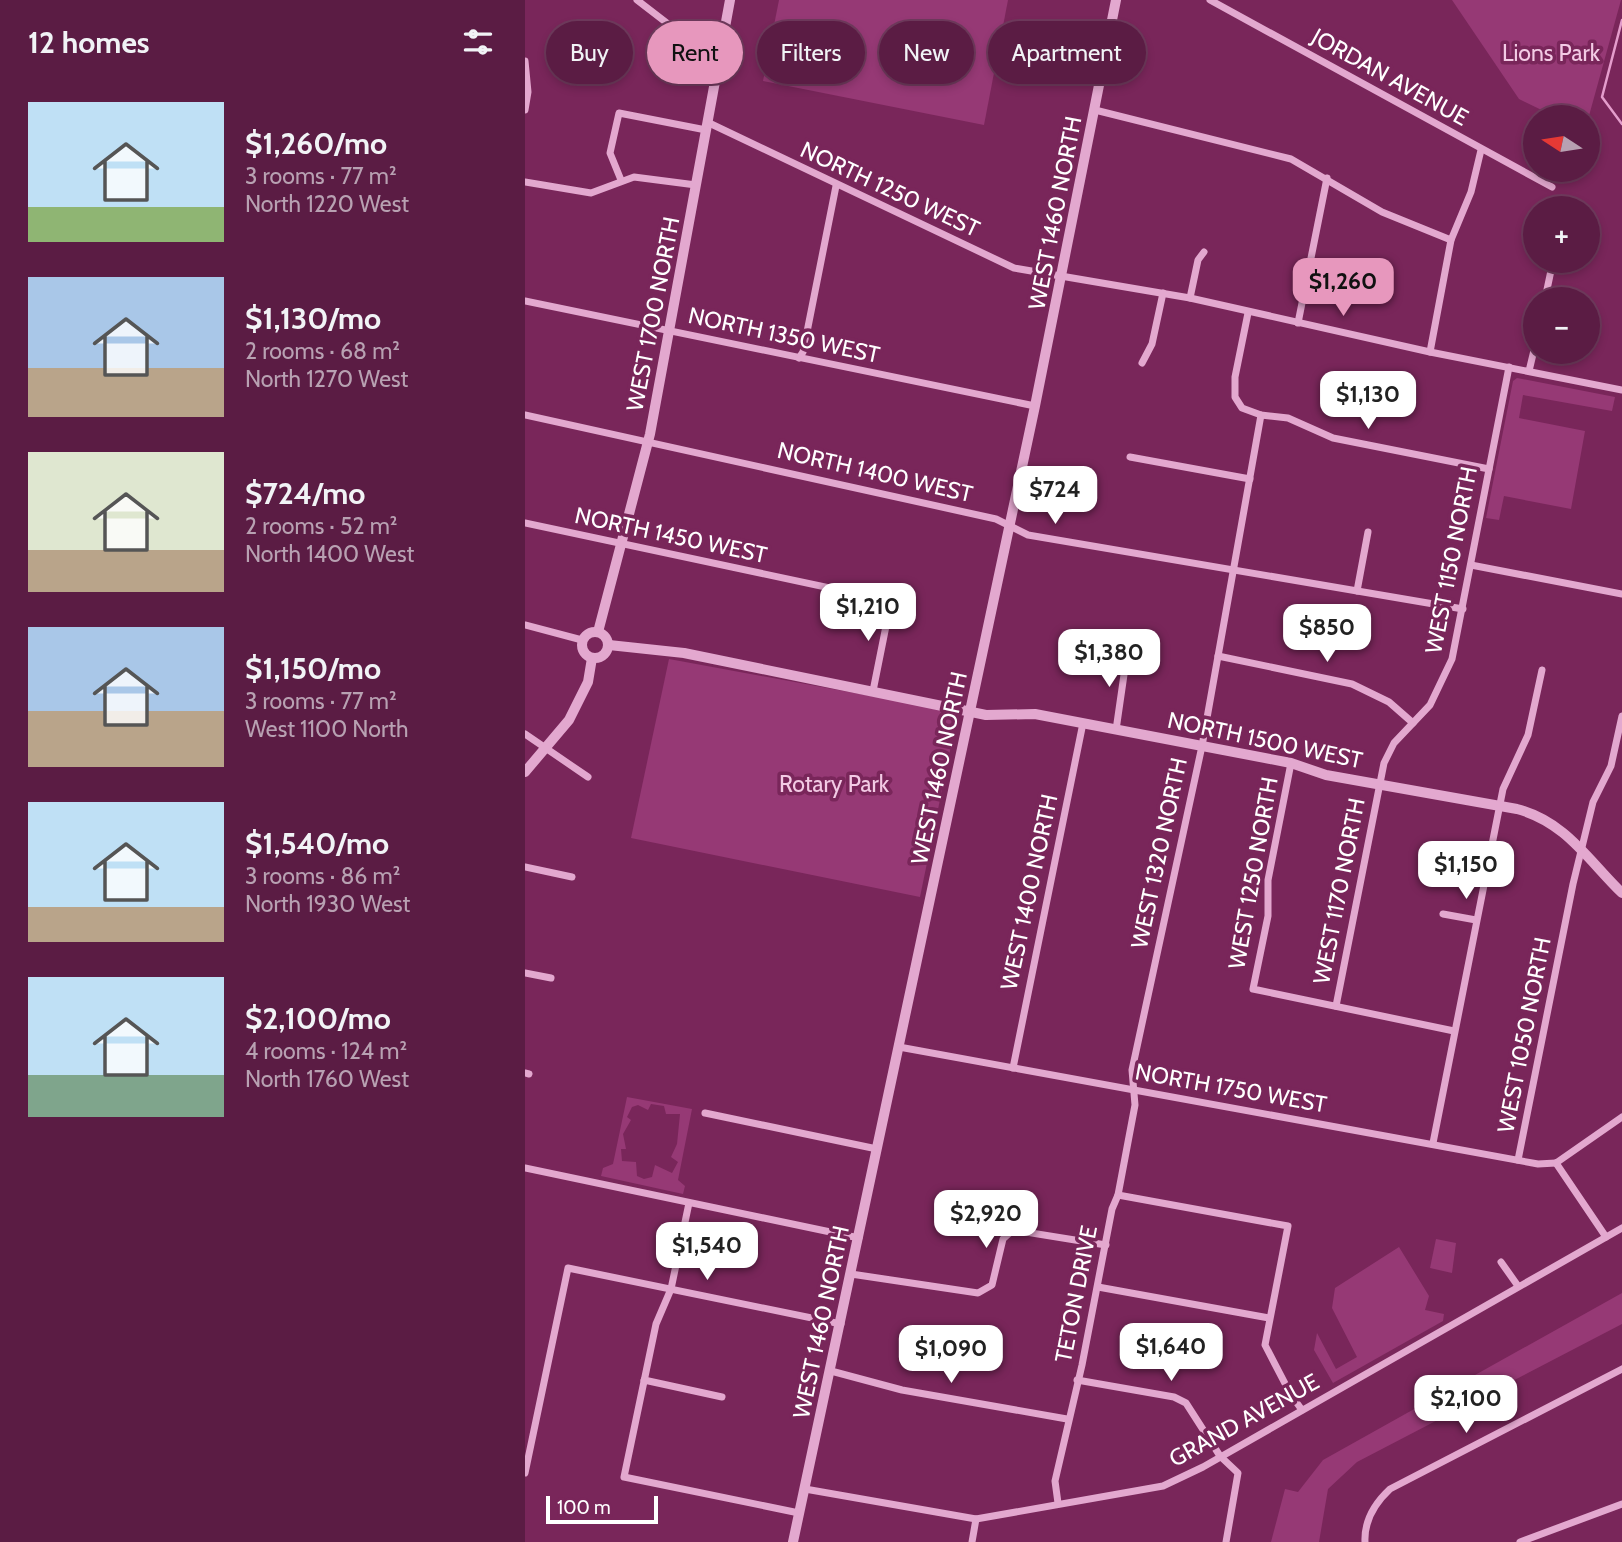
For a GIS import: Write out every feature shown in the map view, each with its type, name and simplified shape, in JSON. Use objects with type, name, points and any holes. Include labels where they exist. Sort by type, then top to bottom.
[{"type":"street","points":[[637,0],[664,21]]},
{"type":"street","name":"WEST 1700 NORTH","points":[[726,21],[730,0]]},
{"type":"street","name":"WEST 1460 NORTH","points":[[793,1542],[1010,526],[1116,0]]},
{"type":"street","name":"JORDAN AVENUE","points":[[1210,0],[1552,187]]},
{"type":"street","points":[[525,61],[529,92],[525,110]]},
{"type":"street","name":"WEST 1700 NORTH","points":[[598,632],[649,440],[671,332],[714,84]]},
{"type":"street","points":[[1095,110],[1291,159],[1382,212],[1451,240]]},
{"type":"street","name":"NORTH 1250 WEST","points":[[621,180],[610,153],[619,113],[706,126],[1014,268],[1190,298],[1430,352],[1622,390]]},
{"type":"street","points":[[1430,352],[1451,240],[1471,192],[1481,150]]},
{"type":"street","points":[[525,182],[595,193],[621,180],[642,177],[696,186]]},
{"type":"street","points":[[1298,323],[1327,178]]},
{"type":"street","points":[[799,358],[803,352],[836,186]]},
{"type":"street","points":[[1190,298],[1198,260],[1204,252]]},
{"type":"street","points":[[1142,363],[1152,344],[1163,293]]},
{"type":"street","name":"NORTH 1350 WEST","points":[[525,301],[1035,406]]},
{"type":"street","points":[[1248,313],[1235,377],[1236,402],[1261,415],[1288,418],[1333,438],[1489,469]]},
{"type":"street","points":[[1529,370],[1530,364]]},
{"type":"street","name":"WEST 1150 NORTH","points":[[1381,783],[1388,753],[1430,705],[1444,680],[1463,609],[1509,367]]},
{"type":"street","name":"NORTH 1400 WEST","points":[[525,415],[788,471],[817,482],[996,519],[1028,536],[1463,609]]},
{"type":"street","name":"WEST 1320 NORTH","points":[[1133,1091],[1135,1056],[1202,746],[1261,415]]},
{"type":"street","points":[[1130,457],[1250,479]]},
{"type":"street","name":"NORTH 1450 WEST","points":[[525,523],[622,546],[891,601],[873,691]]},
{"type":"street","points":[[1357,591],[1369,532]]},
{"type":"street","points":[[1471,565],[1622,594]]},
{"type":"street","points":[[525,625],[582,640]]},
{"type":"street","points":[[598,632],[605,636],[609,645],[602,657],[592,658],[582,650],[582,640],[589,633],[598,632]]},
{"type":"street","points":[[1081,633],[1120,640],[1128,647],[1116,730]]},
{"type":"street","name":"NORTH 1500 WEST","points":[[609,645],[684,653],[1000,717],[1035,714],[1291,763],[1327,775],[1500,806],[1542,817],[1566,832],[1622,893]]},
{"type":"street","points":[[1219,656],[1352,684],[1379,695],[1413,723]]},
{"type":"street","points":[[525,772],[569,720],[588,682],[592,658]]},
{"type":"street","points":[[1433,1143],[1500,806],[1507,777],[1528,735],[1542,670]]},
{"type":"street","name":"WEST 1050 NORTH","points":[[1518,1160],[1593,802],[1611,766],[1622,716]]},
{"type":"street","name":"WEST 1400 NORTH","points":[[1013,1068],[1083,723]]},
{"type":"street","points":[[525,734],[588,777]]},
{"type":"street","name":"WEST 1250 NORTH","points":[[1291,763],[1268,880],[1268,916],[1253,989],[1336,1006]]},
{"type":"street","name":"WEST 1170 NORTH","points":[[1336,1006],[1381,783]]},
{"type":"street","points":[[525,867],[572,877]]},
{"type":"street","points":[[1443,914],[1476,920]]},
{"type":"street","points":[[525,973],[551,978]]},
{"type":"street","points":[[1336,1006],[1454,1031]]},
{"type":"street","name":"NORTH 1750 WEST","points":[[899,1047],[1538,1164],[1556,1163]]},
{"type":"street","name":"TETON DRIVE","points":[[1058,1503],[1055,1481],[1112,1209],[1118,1195],[1135,1105],[1133,1091]]},
{"type":"street","points":[[705,1113],[877,1149]]},
{"type":"street","points":[[1606,1237],[1556,1163],[1622,1117]]},
{"type":"street","points":[[525,1168],[859,1238]]},
{"type":"street","points":[[1118,1195],[1288,1226],[1265,1349],[1302,1410]]},
{"type":"street","points":[[689,1203],[671,1289],[656,1324],[624,1477],[799,1513]]},
{"type":"street","name":"GRAND AVENUE","points":[[805,1489],[976,1519],[1163,1486],[1622,1228]]},
{"type":"street","points":[[851,1274],[978,1293],[988,1289],[993,1282],[1003,1239],[1008,1233],[1019,1229],[1106,1245]]},
{"type":"street","points":[[1501,1262],[1518,1286]]},
{"type":"street","points":[[525,1473],[568,1268],[841,1325]]},
{"type":"street","points":[[1098,1286],[1269,1318]]},
{"type":"street","points":[[1365,1542],[1369,1519],[1376,1502],[1390,1489],[1622,1369]]},
{"type":"street","points":[[831,1371],[901,1390],[1067,1419]]},
{"type":"street","points":[[644,1380],[722,1397]]},
{"type":"street","points":[[1077,1380],[1180,1399],[1191,1408],[1220,1456],[1236,1468],[1239,1476],[1226,1542]]},
{"type":"street","points":[[1520,1542],[1622,1504]]},
{"type":"street","points":[[972,1542],[976,1519]]},
{"type":"green space","points":[[779,0],[1008,0],[1004,21],[988,21],[988,84],[992,84],[984,125],[778,84],[865,84],[865,21],[775,21]]},
{"type":"green space","name":"Lions Park","points":[[1452,0],[1621,0],[1592,105],[1531,105],[1519,99]]},
{"type":"green space","points":[[1517,378],[1615,397],[1612,411],[1523,395],[1519,418],[1585,431],[1571,509],[1504,496],[1499,520],[1486,518],[1513,381]]},
{"type":"green space","name":"Rotary Park","points":[[669,659],[958,712],[920,897],[631,838]]},
{"type":"green space","points":[[627,1097],[692,1109],[678,1180],[685,1186],[683,1194],[601,1176],[603,1168],[613,1164]],"holes":[[[651,1104],[664,1106],[666,1114],[680,1114],[677,1144],[671,1157],[678,1162],[672,1173],[655,1165],[652,1177],[644,1179],[637,1176],[636,1162],[622,1161],[621,1149],[626,1149],[623,1134],[631,1120],[627,1117],[632,1107],[638,1105],[648,1110]]]},
{"type":"green space","points":[[1436,1239],[1456,1243],[1452,1273],[1430,1268]]},
{"type":"green space","points":[[1399,1247],[1429,1296],[1425,1310],[1444,1314],[1443,1321],[1333,1383],[1314,1350],[1317,1333],[1336,1369],[1357,1357],[1332,1308],[1335,1288]]},
{"type":"green space","points":[[1622,1293],[1622,1324],[1357,1462],[1328,1489],[1319,1542],[1271,1542],[1285,1489],[1298,1492],[1323,1460]]},
{"type":"waterway","points":[[1622,20],[1602,97],[1622,124]]}]
